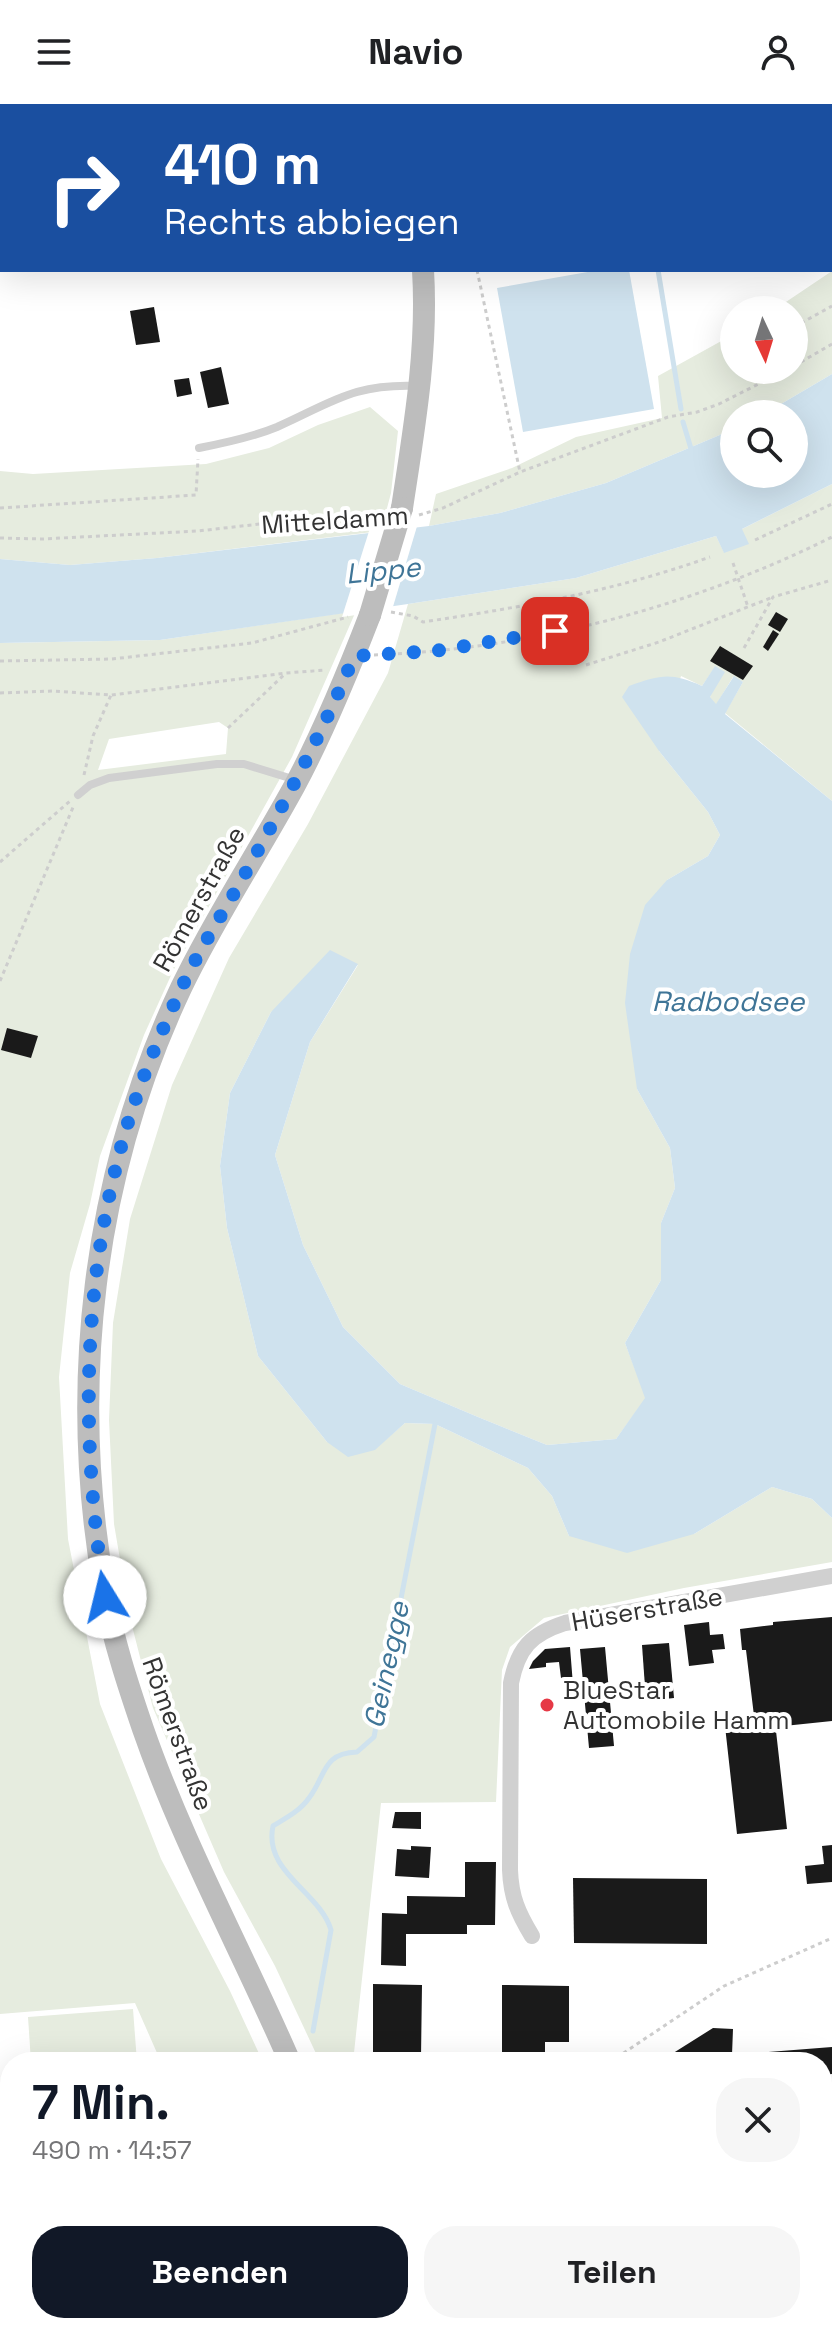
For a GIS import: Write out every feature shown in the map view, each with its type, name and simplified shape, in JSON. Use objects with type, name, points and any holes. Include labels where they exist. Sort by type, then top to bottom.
[{"type":"main road","name":"Römerstraße","points":[[285,2052],[176,1815],[143,1730],[120,1656],[105,1597],[94,1527],[88,1421],[92,1308],[108,1206],[130,1116],[182,986],[297,781],[352,663],[370,615],[401,514],[420,386],[425,304],[423,272]]},
{"type":"street","name":"Hüserstraße","points":[[532,1936],[516,1911],[510,1891],[511,1683],[518,1657],[527,1644],[547,1629],[565,1623],[832,1576]]},
{"type":"lane","points":[[199,448],[260,433],[354,391],[372,386],[420,386]]},
{"type":"lane","points":[[78,795],[90,785],[109,778],[217,764],[244,764],[297,781]]},
{"type":"path","points":[[477,272],[520,472]]},
{"type":"path","points":[[808,319],[832,306]]},
{"type":"path","points":[[808,358],[832,344]]},
{"type":"path","name":"Mitteldamm","points":[[0,538],[42,539],[198,531],[443,508],[520,472],[668,417],[708,408],[759,384]]},
{"type":"path","points":[[0,508],[196,495],[199,448]]},
{"type":"path","points":[[755,540],[832,504]]},
{"type":"path","points":[[0,693],[52,691],[111,695],[499,642],[610,621],[702,592],[832,537]]},
{"type":"path","points":[[394,612],[413,616],[423,622],[540,604],[655,576],[710,557]]},
{"type":"path","points":[[733,563],[748,607]]},
{"type":"path","points":[[586,665],[659,642],[773,597],[832,580]]},
{"type":"path","points":[[744,648],[773,597]]},
{"type":"path","points":[[0,661],[112,659],[252,643],[339,618]]},
{"type":"path","points":[[228,728],[286,673]]},
{"type":"path","points":[[0,981],[78,795],[93,736],[111,695]]},
{"type":"path","points":[[0,862],[78,795]]},
{"type":"path","points":[[625,2052],[724,1986],[832,1938]]},
{"type":"shaded area","points":[[832,272],[832,374],[788,400],[720,400],[720,435],[606,483],[500,513],[429,526],[436,494],[512,468],[576,437],[662,418],[658,376],[720,342],[720,384],[808,384],[808,296],[795,296]]},
{"type":"shaded area","points":[[370,407],[398,431],[391,493],[381,531],[157,558],[70,565],[0,559],[0,471],[33,474],[206,464],[269,448],[318,425]]},
{"type":"shaded area","points":[[832,484],[832,801],[725,713],[743,682],[733,677],[716,705],[710,698],[715,667],[702,686],[681,676],[659,751],[708,812],[720,835],[708,856],[667,880],[637,1089],[670,1148],[675,1188],[661,1223],[661,1280],[625,1343],[646,1398],[616,1439],[547,1445],[478,1417],[400,1384],[343,1327],[303,1245],[275,1155],[310,1042],[358,965],[271,1012],[230,1093],[220,1166],[227,1228],[258,1356],[327,1442],[375,1449],[405,1423],[435,1424],[528,1468],[552,1496],[569,1536],[694,1534],[772,1487],[812,1499],[832,1518],[832,1562],[684,1588],[544,1618],[510,1647],[502,1670],[496,1802],[381,1803],[354,2052],[315,2052],[275,1966],[224,1872],[153,1708],[130,1618],[114,1524],[109,1420],[113,1323],[130,1219],[172,1085],[229,958],[308,824],[388,673],[408,604],[576,578],[716,536],[724,552],[742,529]]},
{"type":"shaded area","points":[[356,611],[292,757],[173,971],[144,1035],[100,1156],[70,1273],[59,1377],[68,1539],[100,1704],[161,1859],[258,2052],[157,2052],[135,2003],[0,2014],[0,643],[160,640]],"holes":[[[219,722],[228,728],[226,754],[98,770],[109,739]]]},
{"type":"shaded area","points":[[133,2009],[136,2052],[30,2052],[28,2017]]},
{"type":"water","points":[[588,272],[629,272],[654,409],[523,432],[497,288]]},
{"type":"water","name":"Lippe","points":[[832,374],[832,484],[742,529],[749,544],[724,553],[716,536],[576,578],[408,604],[160,640],[0,643],[0,559],[70,565],[157,558],[429,526],[500,513],[606,483],[720,435],[720,488],[808,488],[808,400],[788,400]]},
{"type":"water","name":"Radbodsee","points":[[715,666],[725,672],[710,697],[716,704],[734,676],[743,682],[725,714],[832,801],[832,1518],[812,1499],[772,1487],[694,1534],[627,1553],[569,1536],[552,1496],[528,1468],[435,1424],[405,1423],[375,1450],[348,1457],[327,1442],[258,1356],[227,1228],[220,1166],[230,1093],[271,1012],[330,950],[358,964],[310,1042],[275,1155],[303,1245],[343,1327],[400,1384],[478,1417],[547,1445],[616,1439],[645,1398],[625,1343],[661,1280],[661,1223],[675,1188],[670,1148],[637,1089],[625,1003],[630,954],[645,905],[667,880],[708,856],[720,835],[708,812],[659,751],[622,697],[629,686],[658,677],[673,677],[702,686]]},
{"type":"pier","points":[[418,523],[392,610],[342,617],[370,528]]},
{"type":"building","points":[[154,307],[160,342],[136,345],[130,311]]},
{"type":"building","points":[[221,367],[229,404],[208,408],[200,372]]},
{"type":"building","points":[[189,378],[192,394],[177,397],[174,380]]},
{"type":"building","points":[[776,612],[788,619],[780,632],[768,625]]},
{"type":"building","points":[[773,630],[779,634],[768,651],[763,647]]},
{"type":"building","points":[[720,646],[753,666],[743,680],[710,661]]},
{"type":"building","points":[[7,1028],[38,1036],[31,1058],[1,1050]]},
{"type":"building","points":[[832,1617],[832,1721],[784,1726],[783,1721],[775,1722],[787,1829],[737,1834],[725,1726],[755,1724],[746,1650],[742,1650],[740,1629],[773,1625],[773,1622]]},
{"type":"building","points":[[709,1622],[710,1635],[723,1634],[725,1649],[712,1650],[714,1663],[689,1666],[684,1625]]},
{"type":"building","points":[[669,1643],[674,1698],[646,1701],[642,1645]]},
{"type":"building","points":[[570,1647],[573,1685],[562,1686],[559,1662],[529,1669],[545,1649]]},
{"type":"building","points":[[605,1647],[614,1746],[589,1748],[580,1649]]},
{"type":"building","points":[[395,1812],[421,1812],[421,1829],[392,1828]]},
{"type":"building","points":[[832,1845],[832,1882],[807,1884],[805,1866],[824,1864],[822,1846]]},
{"type":"building","points":[[411,1846],[431,1847],[429,1878],[395,1876],[397,1849],[411,1850]]},
{"type":"building","points":[[465,1862],[496,1862],[495,1925],[467,1925],[467,1934],[406,1934],[406,1966],[381,1965],[382,1913],[407,1914],[407,1896],[465,1897]]},
{"type":"building","points":[[573,1878],[707,1879],[707,1944],[574,1943]]},
{"type":"building","points":[[373,1984],[422,1985],[421,2052],[373,2052]]},
{"type":"building","points":[[502,1985],[569,1986],[569,2042],[545,2042],[545,2052],[502,2052]]},
{"type":"building","points":[[713,2028],[733,2029],[732,2052],[675,2052]]},
{"type":"building","points":[[832,2047],[832,2052],[770,2052]]},
{"type":"waterway","points":[[658,272],[681,409]]},
{"type":"waterway","points":[[683,422],[692,452]]},
{"type":"waterway","name":"Geinegge","points":[[313,2031],[331,1930],[316,1904],[276,1856],[272,1842],[273,1826],[305,1803],[331,1761],[346,1753],[357,1752],[374,1737],[435,1424]]},
{"type":"place","name":"BlueStar Automobile Hamm","points":[[547,1705]]},
{"type":"route","points":[[105,1597],[94,1527],[88,1421],[92,1308],[108,1206],[130,1116],[182,986],[297,781],[354,656],[435,651],[555,631]]}]
